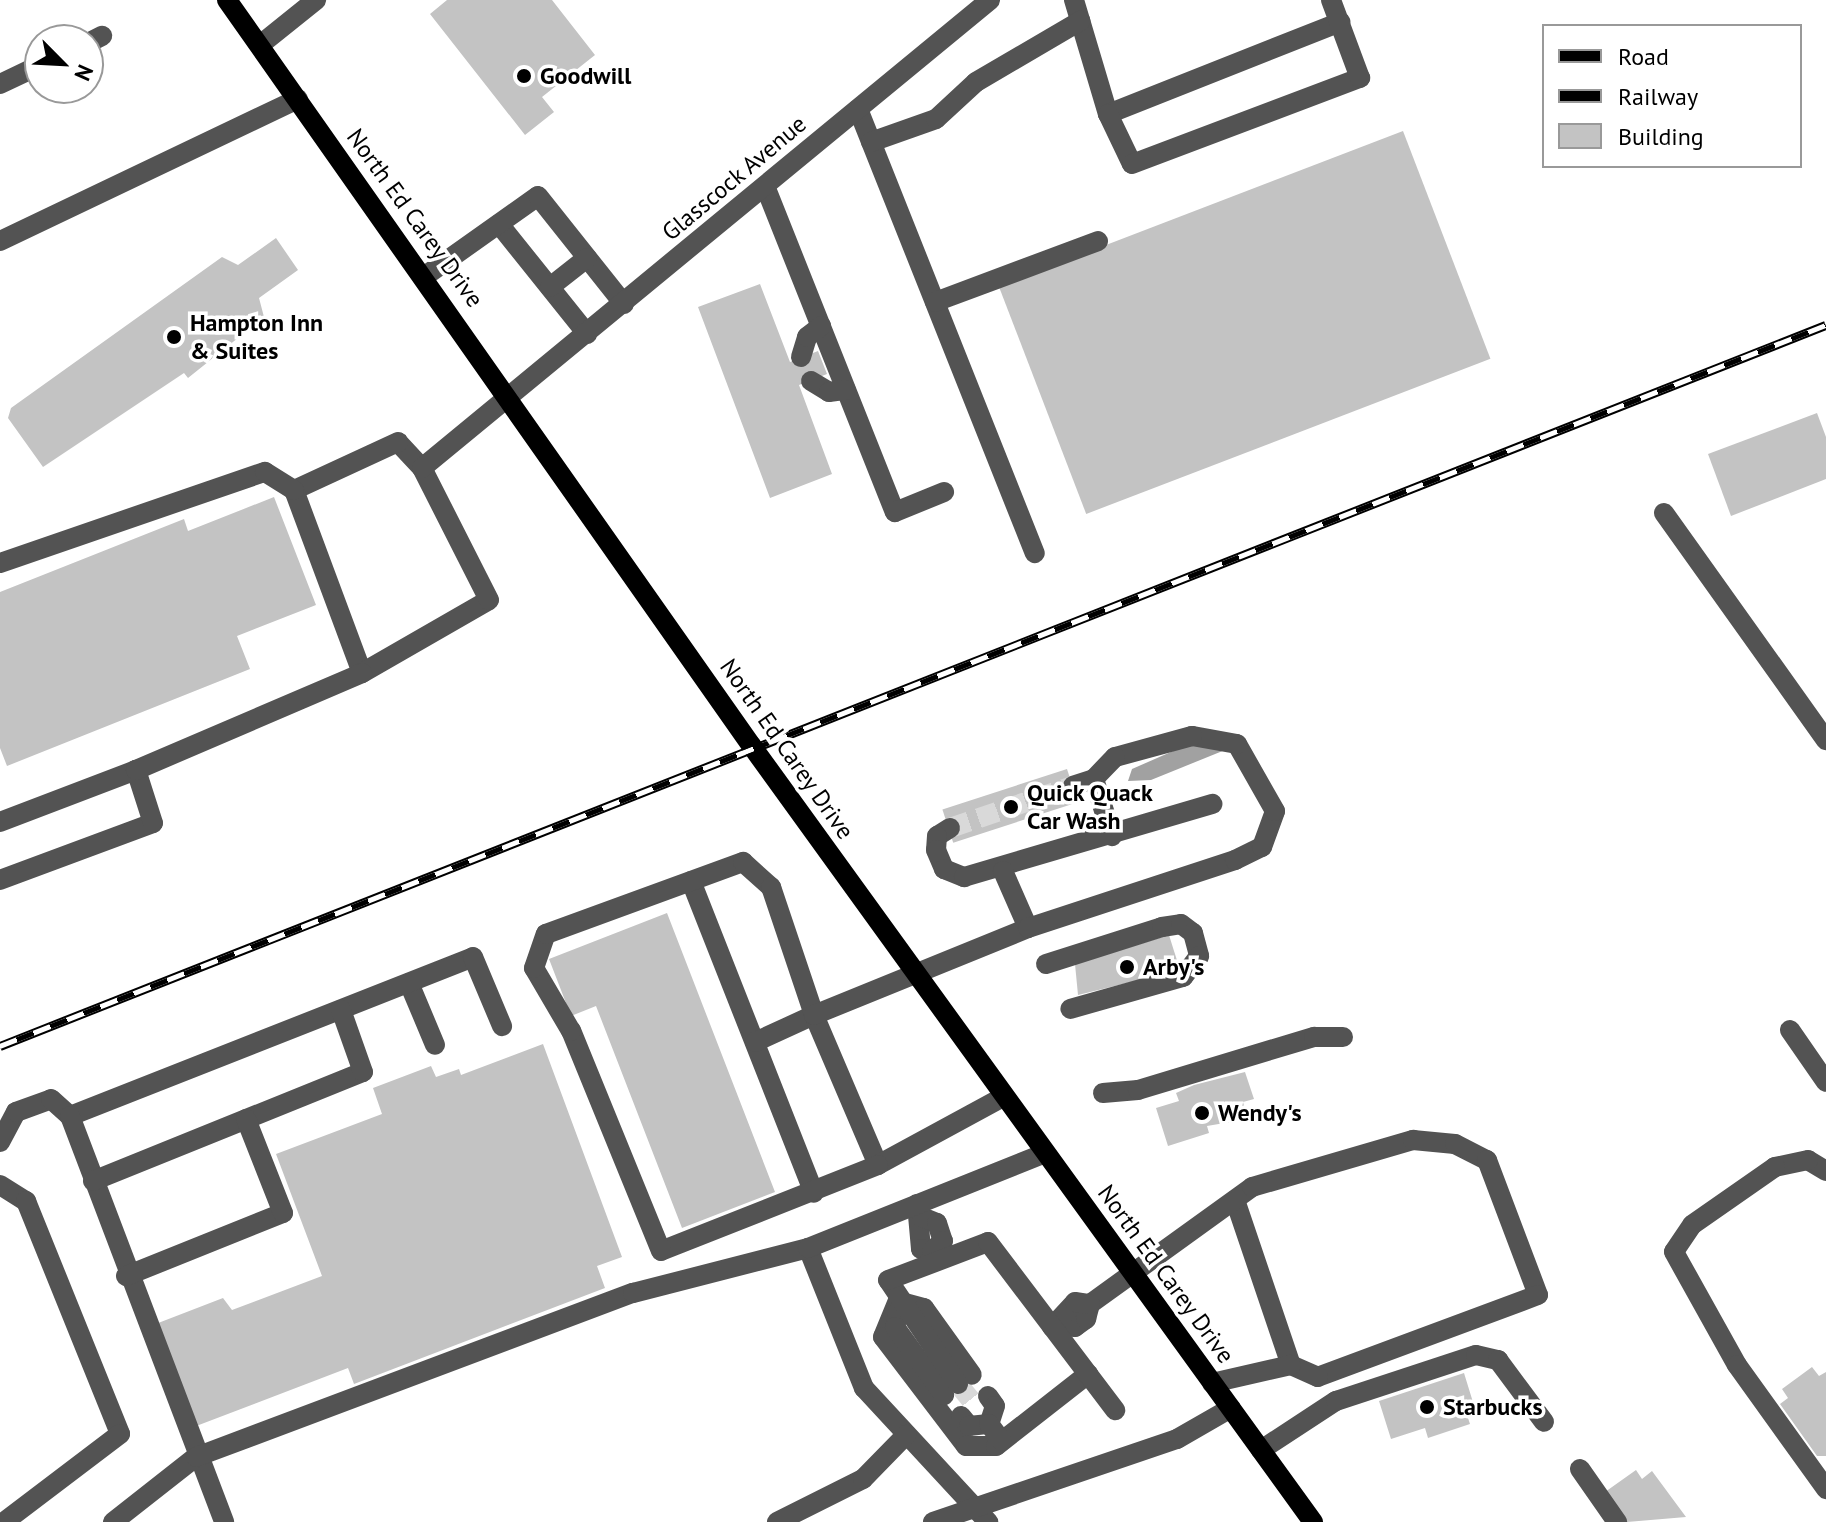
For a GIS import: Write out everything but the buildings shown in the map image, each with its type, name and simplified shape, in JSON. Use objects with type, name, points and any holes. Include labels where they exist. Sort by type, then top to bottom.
[{"type":"main road","name":"North Ed Carey Drive","points":[[227,0],[512,397],[1003,1097],[1313,1522]]},
{"type":"street","points":[[260,45],[316,0]]},
{"type":"street","name":"Glasscock Avenue","points":[[422,468],[512,397],[990,0]]},
{"type":"street","points":[[1074,0],[1108,114],[1132,164],[1360,78],[1331,0]]},
{"type":"street","points":[[871,142],[936,119],[976,82],[1080,21]]},
{"type":"street","points":[[1108,114],[1340,22]]},
{"type":"street","points":[[0,84],[24,73]]},
{"type":"street","points":[[0,241],[298,99]]},
{"type":"street","points":[[858,109],[1035,553]]},
{"type":"street","points":[[765,186],[895,512],[944,492]]},
{"type":"street","points":[[425,276],[538,196],[624,304]]},
{"type":"street","points":[[499,224],[587,334]]},
{"type":"street","points":[[935,302],[1098,241]]},
{"type":"street","points":[[550,287],[587,258]]},
{"type":"street","points":[[801,357],[807,337],[821,326]]},
{"type":"street","points":[[811,381],[829,392],[846,390]]},
{"type":"street","points":[[0,822],[136,770],[362,673],[489,600],[422,468],[398,442],[294,490]]},
{"type":"street","points":[[0,563],[265,472],[294,490],[362,673]]},
{"type":"street","points":[[1664,513],[1826,740]]},
{"type":"street","points":[[1809,716],[1826,703]]},
{"type":"street","points":[[755,1042],[914,972],[1028,928],[1235,860],[1262,847],[1275,811],[1237,744],[1192,736],[1115,757],[1094,779],[1073,786]]},
{"type":"street","points":[[0,880],[153,823],[136,770]]},
{"type":"street","points":[[1094,779],[1112,836]]},
{"type":"street","points":[[950,828],[937,836],[944,869],[964,877],[1003,871],[1212,804]]},
{"type":"street","points":[[878,1165],[814,1015],[771,887],[743,862],[546,934],[534,968],[571,1031],[661,1251],[814,1193],[878,1165],[1003,1097]]},
{"type":"street","points":[[1003,871],[1028,928]]},
{"type":"street","points":[[691,881],[814,1193]]},
{"type":"street","points":[[1046,964],[1162,927],[1181,924],[1193,933],[1199,956],[1183,977],[1070,1009]]},
{"type":"street","points":[[70,1116],[473,957],[502,1026]]},
{"type":"street","points":[[409,983],[435,1045]]},
{"type":"street","points":[[93,1181],[363,1072],[341,1010]]},
{"type":"street","points":[[1790,1030],[1826,1082]]},
{"type":"street","points":[[1103,1093],[1138,1090],[1314,1037],[1343,1037]]},
{"type":"street","points":[[0,1142],[16,1112],[51,1099],[70,1116],[126,1276],[224,1522]]},
{"type":"street","points":[[126,1276],[283,1213],[246,1119]]},
{"type":"street","points":[[1056,1325],[1075,1302],[1090,1304],[1252,1187],[1413,1140],[1455,1144],[1487,1160],[1500,1180],[1538,1295],[1318,1377],[1291,1365],[1212,1383]]},
{"type":"street","points":[[113,1522],[196,1457],[633,1293],[808,1248],[920,1211],[1045,1153]]},
{"type":"street","points":[[1826,1171],[1808,1160],[1775,1167],[1692,1225],[1674,1252],[1737,1365],[1826,1489]]},
{"type":"street","points":[[0,1185],[26,1201],[120,1434],[4,1522]]},
{"type":"street","points":[[1235,1200],[1291,1365]]},
{"type":"street","points":[[920,1211],[940,1232],[943,1241],[934,1256]]},
{"type":"street","points":[[958,1385],[888,1280],[934,1256],[988,1242],[1056,1325],[1115,1410]]},
{"type":"street","points":[[808,1248],[864,1388],[982,1514]]},
{"type":"street","points":[[900,1300],[883,1337],[966,1446],[1002,1441],[1088,1374]]},
{"type":"street","points":[[1261,1450],[1336,1401],[1476,1355],[1498,1360],[1544,1422]]},
{"type":"street","points":[[975,1406],[995,1406],[989,1424],[969,1426],[975,1406]]},
{"type":"street","points":[[933,1522],[982,1514],[1177,1439],[1231,1408]]},
{"type":"street","points":[[989,1424],[1002,1441]]},
{"type":"street","points":[[777,1522],[863,1479],[906,1435]]},
{"type":"street","points":[[1580,1469],[1617,1522]]},
{"type":"shaded area","points":[[1205,737],[1225,750],[1151,780],[1128,781],[1132,769]]},
{"type":"tunnel","points":[[950,828],[1073,786]]},
{"type":"tunnel","points":[[958,1384],[975,1405]]},
{"type":"railway","points":[[0,1046],[1826,325]]},
{"type":"place","name":"Goodwill","points":[[524,76]]},
{"type":"place","name":"Hampton Inn & Suites","points":[[174,337]]},
{"type":"place","name":"Quick Quack Car Wash","points":[[1011,807]]},
{"type":"place","name":"Arby's","points":[[1127,967]]},
{"type":"place","name":"Wendy's","points":[[1202,1113]]},
{"type":"place","name":"Starbucks","points":[[1427,1407]]}]
